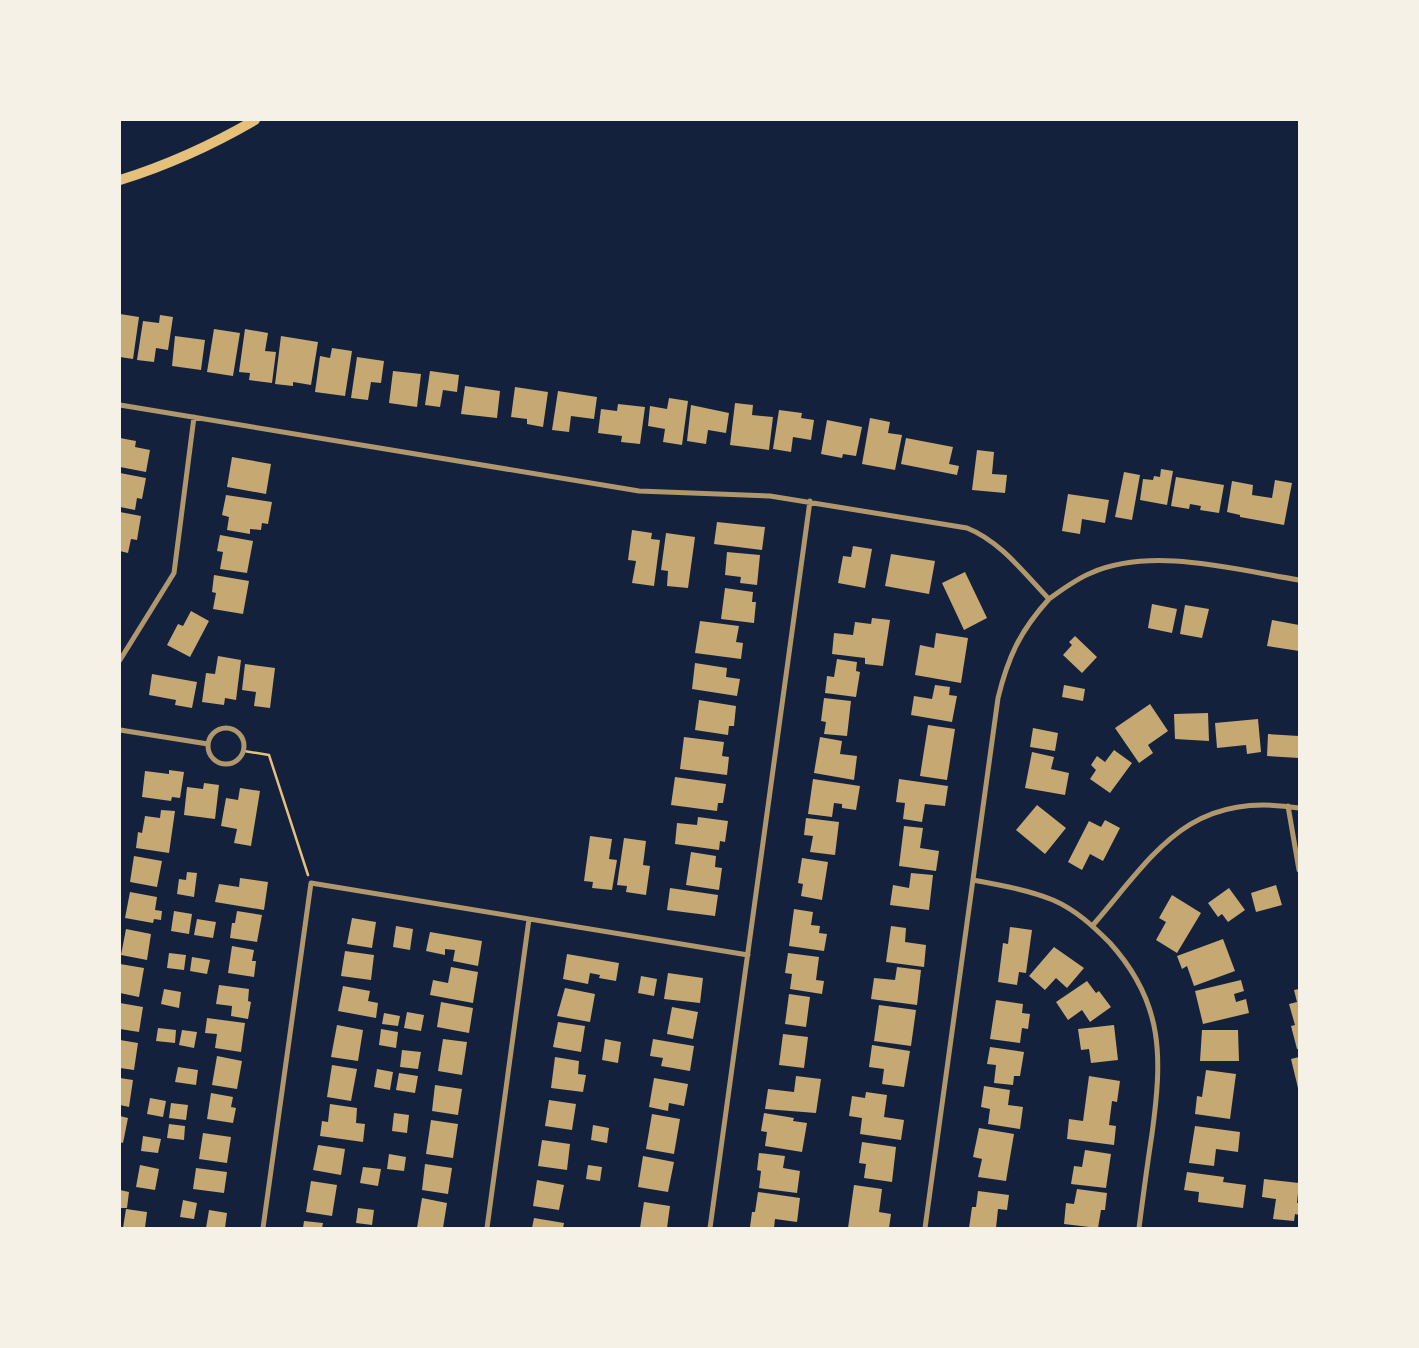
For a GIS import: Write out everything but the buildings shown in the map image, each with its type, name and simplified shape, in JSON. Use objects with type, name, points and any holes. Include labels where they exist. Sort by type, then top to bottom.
[{"type":"main road","points":[[120,180],[168,164],[222,140],[256,120]]},
{"type":"street","points":[[120,405],[639,491],[747,494],[810,501],[952,525],[983,534],[1049,599]]},
{"type":"street","points":[[120,660],[174,573],[194,417]]},
{"type":"street","points":[[710,1228],[810,501]]},
{"type":"street","points":[[925,1228],[996,707],[1005,668],[1016,642],[1030,620],[1049,599],[1091,572],[1113,565],[1144,562],[1194,562],[1299,580]]},
{"type":"street","points":[[230,728],[236,731],[243,740],[244,751],[237,761],[226,764],[220,763],[211,756],[208,744],[218,730],[230,728]]},
{"type":"street","points":[[120,730],[208,744]]},
{"type":"street","points":[[1093,925],[1173,834],[1196,820],[1215,811],[1239,807],[1288,806],[1299,808]]},
{"type":"street","points":[[1288,806],[1299,870]]},
{"type":"street","points":[[973,880],[1014,888],[1054,900],[1093,925],[1116,950],[1140,986],[1155,1025],[1158,1048],[1157,1099],[1139,1228]]},
{"type":"street","points":[[263,1228],[311,883],[748,955]]},
{"type":"street","points":[[487,1228],[529,919]]},
{"type":"path","points":[[244,751],[269,756],[311,883]]}]
